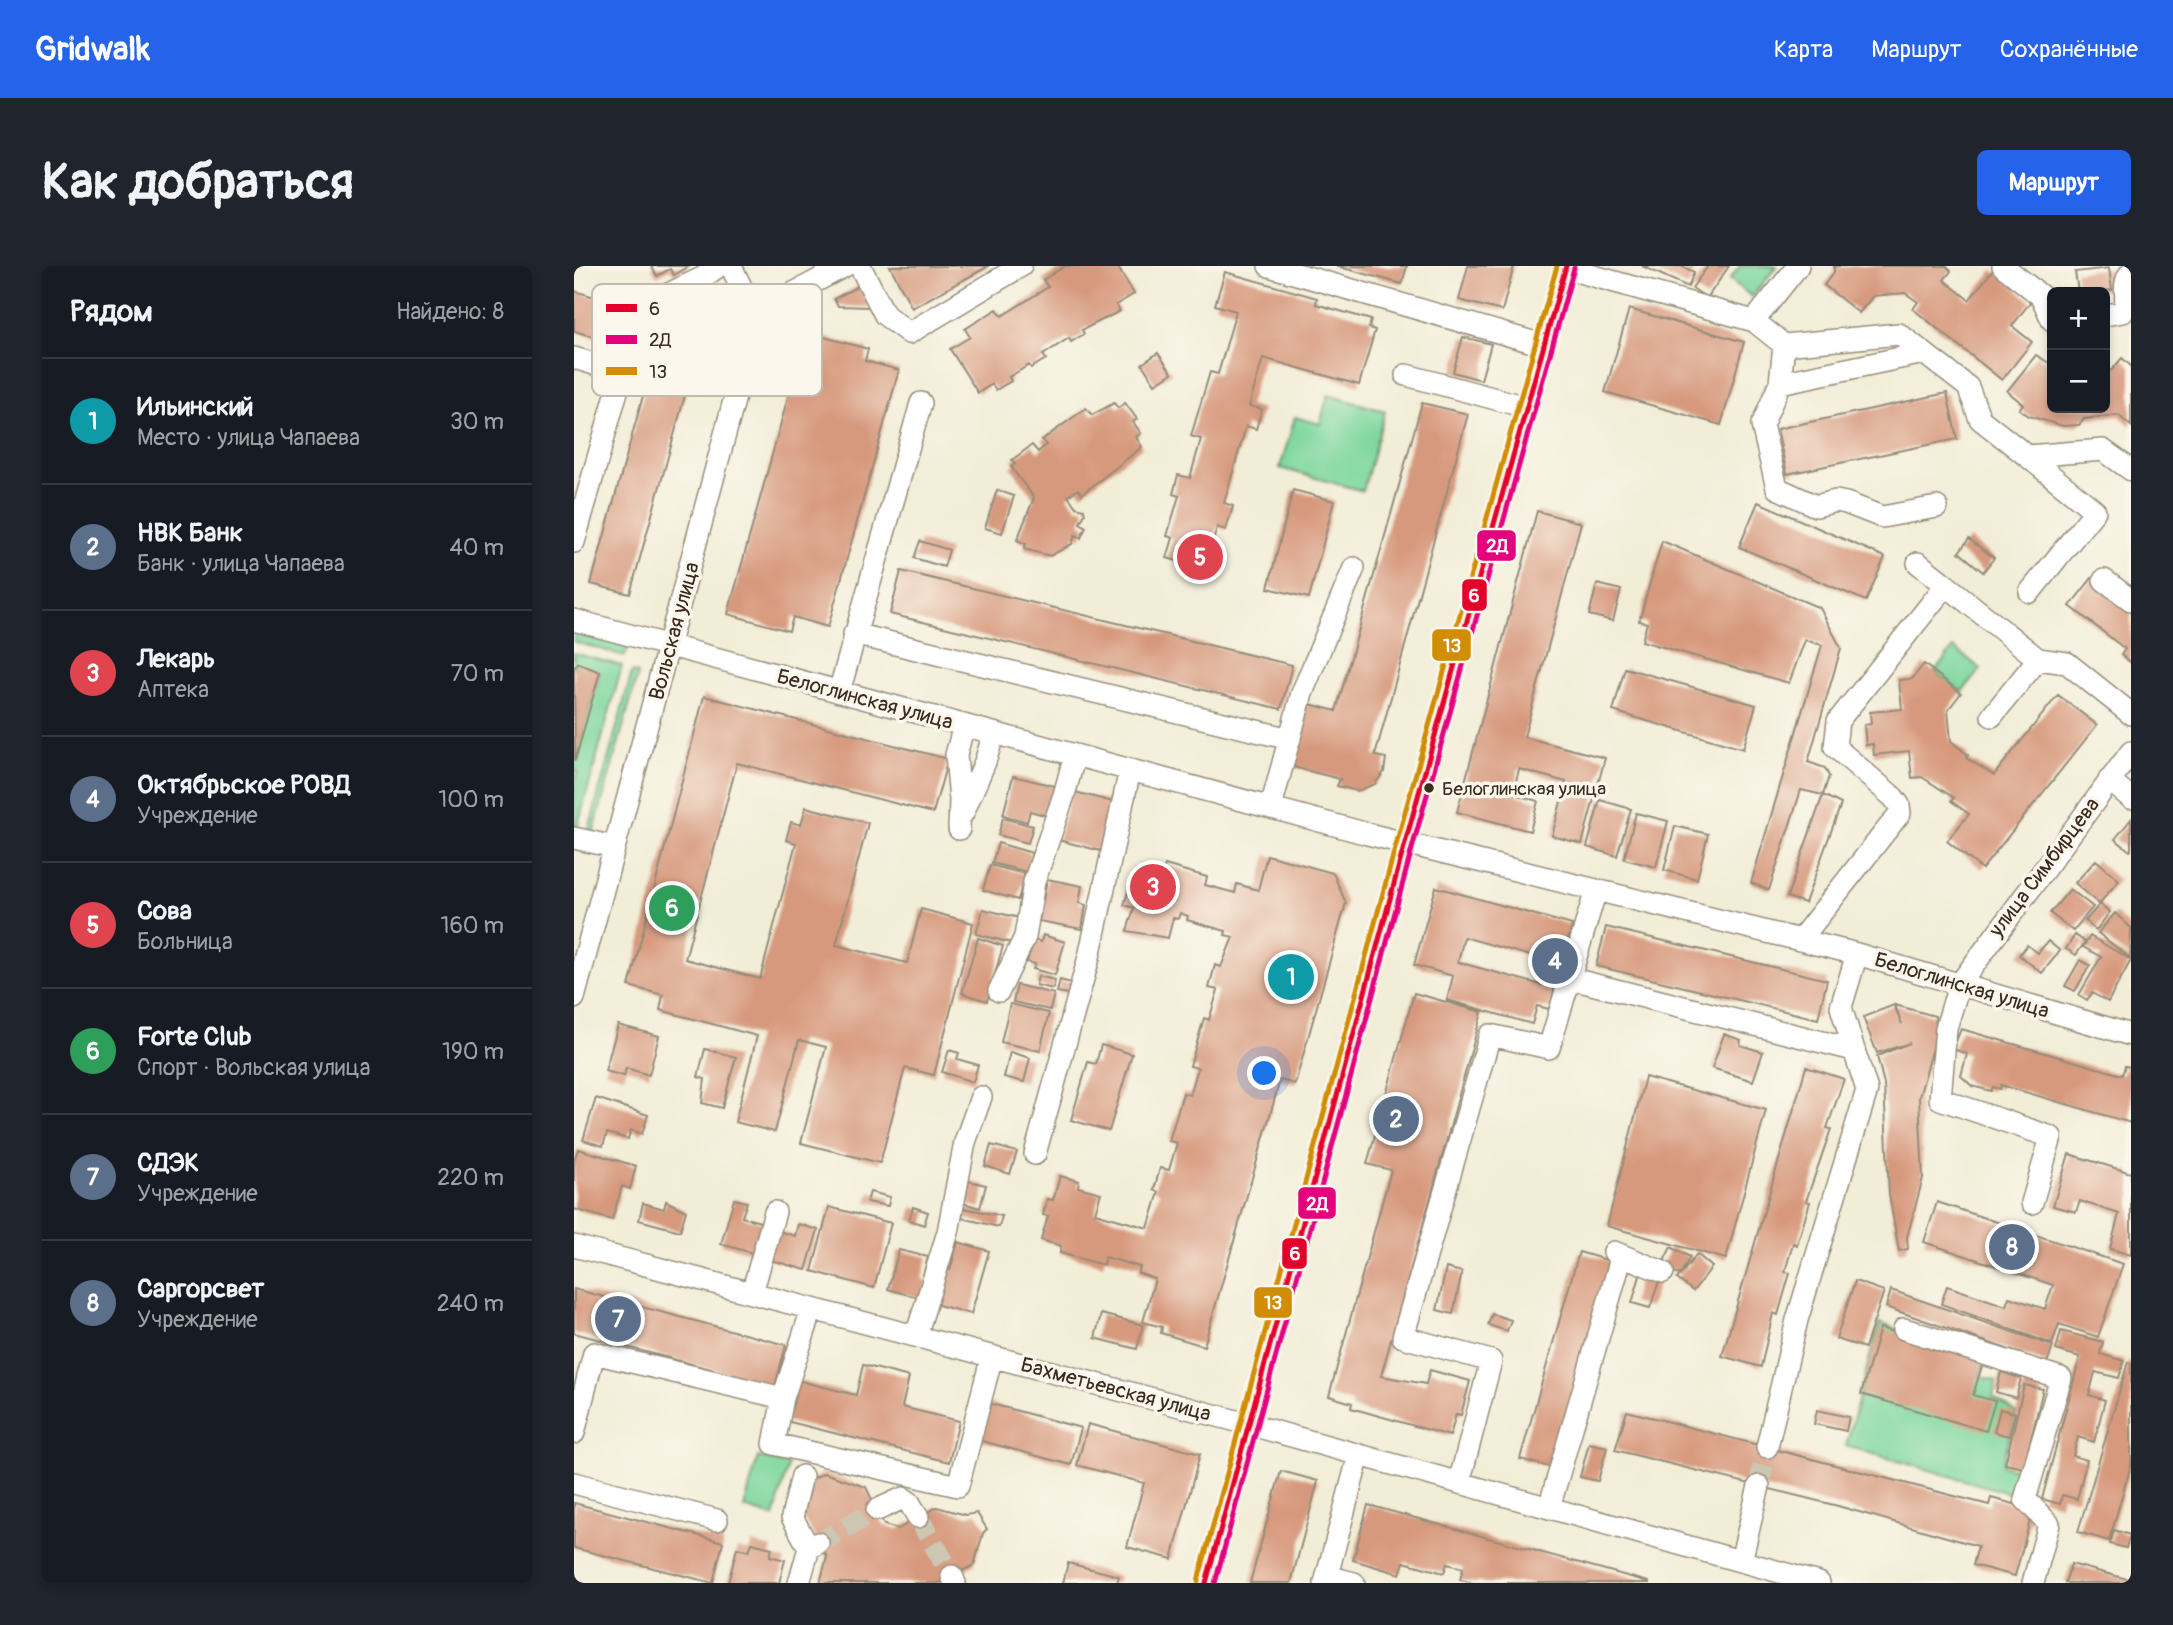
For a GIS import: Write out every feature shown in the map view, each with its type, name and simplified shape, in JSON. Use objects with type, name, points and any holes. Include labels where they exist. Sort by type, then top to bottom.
[{"type":"street","points":[[689,284],[719,266]]},
{"type":"street","points":[[731,266],[740,284]]},
{"type":"street","points":[[811,284],[845,266]]},
{"type":"street","points":[[860,266],[885,315],[909,332],[1021,266]]},
{"type":"street","points":[[1269,266],[1543,345]]},
{"type":"street","points":[[1754,321],[1798,266]]},
{"type":"street","points":[[2003,266],[2040,296],[2047,310]]},
{"type":"street","points":[[1206,1583],[1405,844],[1565,267],[1754,321],[1784,345],[1899,334],[1968,387],[1980,419],[2095,511],[2030,592]]},
{"type":"street","points":[[2110,314],[2123,312],[2126,308],[2124,282],[2131,272]]},
{"type":"street","points":[[1784,345],[1780,383],[1762,425],[1777,488],[1816,506],[1836,501],[1882,517],[1937,508]]},
{"type":"street","points":[[1780,383],[1924,353]]},
{"type":"street","points":[[574,358],[592,363]]},
{"type":"street","points":[[1406,375],[1526,407]]},
{"type":"street","points":[[575,531],[614,396]]},
{"type":"street","name":"Вольская улица","points":[[574,998],[736,396]]},
{"type":"street","points":[[839,692],[921,403]]},
{"type":"street","points":[[2027,456],[2103,450],[2131,470]]},
{"type":"street","points":[[1918,563],[2038,659],[2067,663],[2131,714]]},
{"type":"street","points":[[1271,807],[1302,693],[1354,568]]},
{"type":"street","points":[[2104,580],[2131,600]]},
{"type":"street","points":[[1800,940],[1900,813],[1899,805],[1893,797],[1835,747],[1838,721],[1946,585]]},
{"type":"street","name":"Белоглинская улица","points":[[574,620],[1405,844],[1857,954],[2131,1035]]},
{"type":"street","points":[[854,634],[1290,738]]},
{"type":"street","points":[[1992,716],[2038,659]]},
{"type":"street","points":[[964,725],[956,755],[960,800],[958,829],[994,733]]},
{"type":"street","name":"улица Симбирцева","points":[[2032,1203],[2051,1137],[1940,1099],[1946,1028],[1959,985],[2131,752]]},
{"type":"street","points":[[999,991],[1025,937],[1034,882],[1065,795],[1075,755]]},
{"type":"street","points":[[1035,1154],[1089,957],[1130,770]]},
{"type":"street","points":[[2109,780],[2131,798]]},
{"type":"street","points":[[574,838],[614,847]]},
{"type":"street","points":[[1459,1483],[1491,1361],[1403,1337],[1490,1035],[1549,1048],[1596,890]]},
{"type":"street","points":[[1767,1447],[1797,1320],[1867,1090],[1841,1007],[1857,954]]},
{"type":"street","points":[[1568,978],[1854,1050]]},
{"type":"street","points":[[916,1336],[948,1232],[965,1142],[981,1097]]},
{"type":"street","points":[[752,1293],[775,1212]]},
{"type":"street","name":"Бахметьевская улица","points":[[574,1246],[1248,1424],[1819,1583]]},
{"type":"street","points":[[1549,1508],[1618,1254],[1663,1272]]},
{"type":"street","points":[[812,1309],[783,1398],[774,1444],[958,1486],[992,1356]]},
{"type":"street","points":[[1904,1329],[2061,1378],[2025,1499],[2049,1524],[2033,1583]]},
{"type":"street","points":[[574,1431],[594,1353],[783,1398]]},
{"type":"street","points":[[1354,1583],[1326,1579],[1359,1455]]},
{"type":"street","points":[[799,1583],[814,1546],[792,1517],[802,1476]]},
{"type":"street","points":[[574,1483],[717,1520]]},
{"type":"street","points":[[1741,1561],[1759,1486]]},
{"type":"street","points":[[877,1510],[903,1498],[918,1517]]},
{"type":"green space","points":[[1740,266],[1777,266],[1752,297],[1730,279]]},
{"type":"green space","points":[[1328,395],[1385,411],[1363,491],[1280,468],[1295,417],[1320,424]]},
{"type":"green space","points":[[574,632],[628,647],[625,656],[574,642]]},
{"type":"green space","points":[[1954,648],[1981,669],[1962,692],[1935,671]]},
{"type":"green space","points":[[574,653],[622,666],[577,828],[574,827],[574,784],[578,771],[574,770],[574,764],[600,672],[578,664],[574,668]]},
{"type":"green space","points":[[632,672],[638,674],[593,834],[588,833]]},
{"type":"green space","points":[[1879,1323],[1986,1358],[1981,1376],[1996,1381],[1993,1397],[2016,1412],[2002,1465],[2022,1471],[2016,1495],[1846,1446]]},
{"type":"green space","points":[[758,1457],[788,1465],[774,1517],[744,1508]]},
{"type":"building","points":[[651,266],[690,266],[674,275],[670,269],[657,276]]},
{"type":"building","points":[[890,266],[989,266],[912,308]]},
{"type":"building","points":[[1065,266],[1117,266],[1134,294],[1116,305],[1120,311],[1082,330],[1084,334],[1071,342],[1069,338],[1043,355],[1046,359],[1009,377],[1011,381],[996,390],[992,384],[978,393],[950,349],[970,337],[965,329],[997,309],[1002,316],[1048,287],[1043,280]]},
{"type":"building","points":[[1336,266],[1407,266],[1402,284]]},
{"type":"building","points":[[1468,266],[1514,266],[1502,311],[1459,300]]},
{"type":"building","points":[[1642,266],[1681,266],[1694,272],[1688,287]]},
{"type":"building","points":[[1708,266],[1729,266],[1707,298],[1692,288]]},
{"type":"building","points":[[1834,266],[1946,266],[1951,271],[1944,280],[1969,300],[1993,270],[2031,301],[2012,326],[2032,342],[2002,380],[1913,309],[1918,302],[1905,293],[1873,296],[1859,313],[1824,285],[1834,272]]},
{"type":"building","points":[[2109,268],[2112,290],[2110,287],[2077,287],[2075,272]]},
{"type":"building","points":[[1225,272],[1317,298],[1316,304],[1371,320],[1369,328],[1375,330],[1359,385],[1263,358],[1249,406],[1262,409],[1256,429],[1246,426],[1224,503],[1233,506],[1226,530],[1217,527],[1205,569],[1167,558],[1173,538],[1167,536],[1179,496],[1173,494],[1178,475],[1190,478],[1201,439],[1191,436],[1210,372],[1218,374],[1236,311],[1215,305]]},
{"type":"building","points":[[860,285],[869,307],[838,306],[834,299]]},
{"type":"building","points":[[574,291],[592,296],[592,336],[574,331]]},
{"type":"building","points":[[1629,309],[1744,342],[1721,425],[1605,392]]},
{"type":"building","points":[[822,336],[868,349],[865,361],[899,370],[828,627],[793,617],[789,631],[728,614],[788,396],[822,396]]},
{"type":"building","points":[[1463,337],[1491,344],[1481,380],[1453,372]]},
{"type":"building","points":[[1158,353],[1172,373],[1155,384],[1142,364]]},
{"type":"building","points":[[2036,355],[2047,362],[2047,413],[2110,413],[2110,370],[2122,358],[2131,366],[2131,426],[2118,415],[2084,419],[2079,425],[2063,426],[2029,416],[2019,409],[2023,404],[2007,391]]},
{"type":"building","points":[[1947,393],[1957,439],[1787,474],[1777,429]]},
{"type":"building","points":[[643,396],[685,396],[630,594],[591,584]]},
{"type":"building","points":[[1114,403],[1118,408],[1125,403],[1137,419],[1133,422],[1141,433],[1136,437],[1142,447],[1082,494],[1078,489],[1068,496],[1076,507],[1084,509],[1085,514],[1080,523],[1086,527],[1081,538],[1075,535],[1072,544],[1050,556],[1024,549],[1026,544],[1017,540],[1034,498],[1011,467],[1015,464],[1012,460],[1032,445],[1038,452],[1046,445],[1042,440],[1086,408],[1092,415]]},
{"type":"building","points":[[1422,403],[1468,414],[1375,756],[1386,758],[1384,772],[1375,784],[1357,791],[1337,786],[1340,779],[1289,766],[1306,703],[1336,711]]},
{"type":"building","points":[[997,490],[1014,496],[1002,533],[985,528]]},
{"type":"building","points":[[1293,490],[1334,501],[1309,598],[1268,588]]},
{"type":"building","points":[[1758,502],[1885,557],[1866,601],[1739,547]]},
{"type":"building","points":[[1537,511],[1581,523],[1524,737],[1605,758],[1582,844],[1552,836],[1566,782],[1519,769],[1513,794],[1538,801],[1530,831],[1457,812]]},
{"type":"building","points":[[1969,539],[1994,558],[1983,572],[1959,552]]},
{"type":"building","points":[[920,541],[949,550],[944,567],[914,558]]},
{"type":"building","points":[[1662,541],[1820,608],[1841,648],[1808,762],[1825,768],[1829,776],[1823,795],[1801,790],[1769,890],[1751,883],[1822,645],[1805,640],[1789,683],[1642,641],[1647,623],[1639,621]]},
{"type":"building","points":[[901,571],[1292,665],[1281,709],[890,614]]},
{"type":"building","points":[[2092,578],[2131,609],[2131,663],[2121,655],[2125,649],[2070,606]]},
{"type":"building","points":[[1597,584],[1621,590],[1613,621],[1589,615]]},
{"type":"building","points":[[578,663],[600,672],[575,761],[574,668]]},
{"type":"building","points":[[1924,664],[1961,693],[1948,710],[1951,741],[1968,755],[1966,758],[1994,775],[2058,695],[2097,725],[1982,869],[1947,841],[1969,814],[1951,801],[1954,798],[1922,777],[1912,778],[1909,751],[1874,755],[1873,744],[1866,745],[1864,725],[1871,724],[1870,712],[1902,709],[1899,680],[1912,679]]},
{"type":"building","points":[[1625,668],[1756,705],[1743,749],[1613,711]]},
{"type":"building","points":[[704,696],[948,759],[933,813],[737,763],[685,959],[760,979],[796,843],[786,840],[791,822],[801,825],[806,807],[868,823],[836,945],[907,963],[921,909],[973,923],[934,1075],[905,1068],[880,1163],[801,1143],[826,1047],[799,1040],[775,1132],[735,1122],[757,1036],[660,1010],[663,995],[629,986]]},
{"type":"building","points":[[1013,776],[1059,787],[1051,817],[1030,811],[1027,822],[1003,815]]},
{"type":"building","points":[[1071,791],[1113,802],[1101,851],[1058,840]]},
{"type":"building","points":[[1823,795],[1841,804],[1805,903],[1787,897]]},
{"type":"building","points":[[1600,800],[1631,809],[1617,856],[1587,847]]},
{"type":"building","points":[[1636,813],[1668,821],[1656,867],[1624,859]]},
{"type":"building","points":[[1003,818],[1033,826],[1028,843],[998,835]]},
{"type":"building","points":[[2131,819],[2131,850],[2130,851],[2115,839]]},
{"type":"building","points":[[1675,826],[1708,834],[1697,879],[1664,870]]},
{"type":"building","points":[[998,843],[1032,853],[1027,872],[992,863]]},
{"type":"building","points":[[1267,855],[1333,873],[1346,903],[1295,1084],[1280,1080],[1204,1346],[1161,1333],[1162,1327],[1143,1322],[1155,1279],[1138,1273],[1140,1267],[1105,1257],[1103,1265],[1060,1253],[1061,1246],[1041,1240],[1048,1216],[1043,1215],[1047,1199],[1053,1200],[1060,1176],[1079,1181],[1078,1187],[1101,1193],[1095,1213],[1148,1228],[1159,1192],[1154,1190],[1160,1168],[1169,1170],[1177,1143],[1169,1141],[1183,1093],[1190,1095],[1198,1068],[1190,1066],[1204,1018],[1209,1020],[1218,990],[1209,988],[1215,965],[1221,967],[1233,937],[1225,935],[1226,931],[1187,920],[1188,916],[1180,913],[1178,919],[1173,918],[1168,938],[1127,931],[1134,908],[1124,905],[1129,888],[1136,889],[1142,867],[1162,873],[1165,865],[1207,877],[1205,885],[1235,893],[1237,884],[1258,890]]},
{"type":"building","points":[[2096,860],[2119,880],[2099,904],[2075,883]]},
{"type":"building","points":[[990,865],[1025,874],[1018,900],[983,890]]},
{"type":"building","points":[[1047,879],[1082,886],[1079,903],[1086,905],[1082,929],[1039,921]]},
{"type":"building","points":[[1436,887],[1572,925],[1549,1009],[1537,1006],[1532,1024],[1447,1000],[1453,976],[1414,965]],"holes":[[[1464,937],[1548,961],[1541,985],[1458,962]]]},
{"type":"building","points":[[2070,889],[2093,907],[2073,931],[2050,913]]},
{"type":"building","points":[[2100,904],[2110,912],[2096,930],[2085,921]]},
{"type":"building","points":[[983,909],[1019,918],[1012,943],[976,934]]},
{"type":"building","points":[[2115,913],[2131,928],[2130,958],[2098,933]]},
{"type":"building","points":[[1606,927],[1827,980],[1818,1019],[1596,966]]},
{"type":"building","points":[[1043,935],[1065,942],[1055,975],[1033,969],[1035,964],[1027,962],[1033,940],[1041,942]]},
{"type":"building","points":[[2075,935],[2085,942],[2076,955],[2066,949]]},
{"type":"building","points":[[2090,936],[2131,960],[2108,1002],[2092,993],[2087,1000],[2079,995],[2101,957],[2083,947]]},
{"type":"building","points":[[978,938],[1003,946],[987,1001],[962,993]]},
{"type":"building","points":[[2048,941],[2060,951],[2042,973],[2019,955],[2027,945],[2038,953]]},
{"type":"building","points":[[2080,960],[2090,965],[2075,991],[2065,986]]},
{"type":"building","points":[[1038,976],[1055,980],[1053,989],[1036,985]]},
{"type":"building","points":[[1060,980],[1071,983],[1069,994],[1057,992]]},
{"type":"building","points":[[1017,985],[1054,994],[1050,1010],[1013,1002]]},
{"type":"building","points":[[1414,993],[1482,1012],[1381,1376],[1426,1384],[1430,1370],[1470,1381],[1461,1415],[1456,1414],[1450,1436],[1351,1408],[1352,1403],[1329,1396],[1391,1170],[1367,1164]]},
{"type":"building","points":[[1010,1004],[1049,1013],[1040,1051],[1001,1042]]},
{"type":"building","points":[[1894,1005],[1902,1024],[1895,1005],[1935,1016],[1937,1034],[1919,1097],[1923,1178],[1907,1237],[1908,1249],[1899,1251],[1889,1194],[1884,1084],[1877,1056],[1910,1043],[1877,1053],[1863,1017]]},
{"type":"building","points":[[618,1025],[659,1036],[649,1075],[626,1068],[624,1076],[605,1071]]},
{"type":"building","points":[[1961,1029],[2122,1075],[2125,1066],[2131,1067],[2131,1123],[2001,1085],[2000,1089],[1993,1087],[1991,1091],[1972,1086],[1961,1076],[1967,1054],[1953,1049]]},
{"type":"building","points":[[1724,1034],[1741,1040],[1740,1045],[1763,1052],[1753,1081],[1712,1068]]},
{"type":"building","points":[[1101,1045],[1132,1054],[1109,1131],[1071,1120],[1088,1062],[1096,1064]]},
{"type":"building","points":[[705,1049],[736,1057],[722,1108],[702,1103],[705,1079],[698,1077]]},
{"type":"building","points":[[949,1050],[959,1053],[957,1059],[978,1065],[973,1082],[942,1072]]},
{"type":"building","points":[[1010,1052],[1030,1058],[1024,1082],[1004,1077]]},
{"type":"building","points":[[1806,1067],[1844,1079],[1827,1128],[1831,1129],[1806,1201],[1810,1202],[1797,1245],[1793,1243],[1785,1272],[1790,1273],[1778,1315],[1773,1313],[1761,1367],[1722,1356]]},
{"type":"building","points":[[1645,1077],[1766,1110],[1726,1259],[1607,1226]]},
{"type":"building","points":[[596,1098],[648,1115],[642,1134],[631,1130],[628,1139],[607,1133],[603,1146],[583,1140]]},
{"type":"building","points":[[991,1145],[1017,1152],[1010,1174],[985,1166]]},
{"type":"building","points":[[578,1149],[636,1166],[630,1189],[622,1186],[612,1220],[574,1209],[574,1161]]},
{"type":"building","points":[[2069,1154],[2131,1173],[2131,1255],[2110,1249],[2119,1214],[2080,1201],[2076,1212],[2053,1206]]},
{"type":"building","points":[[969,1181],[986,1185],[980,1208],[963,1203]]},
{"type":"building","points":[[870,1192],[890,1197],[888,1206],[867,1202]]},
{"type":"building","points":[[734,1199],[747,1202],[742,1217],[764,1223],[756,1254],[721,1244]]},
{"type":"building","points":[[666,1201],[686,1211],[680,1231],[639,1220],[643,1203],[664,1209]]},
{"type":"building","points":[[1937,1202],[2123,1264],[2098,1337],[2059,1324],[2052,1344],[1941,1304],[1947,1286],[2006,1306],[2009,1297],[2045,1309],[2053,1285],[1924,1242]]},
{"type":"building","points":[[829,1207],[891,1223],[874,1288],[812,1271]]},
{"type":"building","points":[[913,1207],[928,1212],[924,1225],[909,1220]]},
{"type":"building","points":[[964,1208],[1002,1216],[999,1227],[962,1218]]},
{"type":"building","points":[[798,1224],[818,1230],[806,1270],[767,1259],[775,1230],[795,1236]]},
{"type":"building","points":[[958,1242],[989,1251],[971,1314],[931,1303],[941,1267],[950,1270]]},
{"type":"building","points":[[1671,1247],[1690,1257],[1680,1275],[1662,1265]]},
{"type":"building","points":[[899,1250],[928,1257],[922,1279],[928,1281],[923,1299],[888,1289]]},
{"type":"building","points":[[1579,1252],[1613,1262],[1553,1468],[1520,1459]]},
{"type":"building","points":[[1697,1254],[1712,1267],[1693,1291],[1677,1279]]},
{"type":"building","points":[[1446,1268],[1462,1272],[1453,1314],[1437,1310]]},
{"type":"building","points":[[1642,1269],[1661,1275],[1650,1308],[1632,1303]]},
{"type":"building","points":[[1855,1281],[1884,1291],[1865,1348],[1836,1339]]},
{"type":"building","points":[[574,1289],[786,1345],[775,1386],[574,1333]]},
{"type":"building","points":[[1891,1290],[2053,1346],[2047,1363],[1886,1307]]},
{"type":"building","points":[[1101,1314],[1143,1325],[1137,1349],[1095,1338]]},
{"type":"building","points":[[1492,1314],[1511,1320],[1507,1331],[1488,1325]]},
{"type":"building","points":[[1880,1328],[1984,1359],[1973,1395],[1995,1401],[1986,1431],[1861,1394]]},
{"type":"building","points":[[2061,1331],[2103,1342],[2100,1354],[2124,1361],[2119,1378],[2095,1372],[2089,1395],[2105,1400],[2094,1442],[2078,1437],[2073,1456],[2087,1460],[2077,1499],[2062,1495],[2060,1504],[2042,1499],[2080,1357],[2056,1350]]},
{"type":"building","points":[[2128,1362],[2131,1363],[2131,1465],[2109,1541],[2078,1532]]},
{"type":"building","points":[[863,1365],[909,1377],[902,1407],[959,1421],[949,1462],[786,1421],[796,1380],[856,1395]]},
{"type":"building","points":[[2001,1372],[2021,1378],[2016,1398],[1996,1392]]},
{"type":"building","points":[[2024,1385],[2043,1389],[2024,1468],[2005,1464]]},
{"type":"building","points":[[988,1403],[1081,1428],[1071,1465],[978,1440]]},
{"type":"building","points":[[2000,1409],[2015,1413],[2009,1436],[1994,1432]]},
{"type":"building","points":[[1817,1410],[1849,1417],[1846,1431],[1814,1424]]},
{"type":"building","points":[[1627,1411],[1989,1505],[1991,1498],[2033,1509],[2015,1576],[1973,1565],[1978,1546],[1838,1506],[1615,1450]]},
{"type":"building","points":[[1088,1424],[1200,1454],[1172,1559],[1127,1547],[1144,1483],[1077,1465]]},
{"type":"building","points":[[1589,1443],[1607,1447],[1598,1481],[1580,1477]]},
{"type":"building","points":[[1281,1471],[1318,1481],[1291,1583],[1250,1583]]},
{"type":"building","points":[[824,1473],[866,1487],[884,1525],[898,1529],[937,1507],[966,1515],[977,1513],[987,1529],[983,1533],[974,1565],[939,1583],[820,1583],[827,1557],[803,1518],[810,1480]]},
{"type":"building","points":[[574,1503],[723,1542],[713,1583],[574,1548]]},
{"type":"building","points":[[1368,1505],[1649,1583],[1473,1583],[1460,1580],[1463,1568],[1447,1564],[1444,1573],[1404,1562],[1400,1574],[1353,1560]]},
{"type":"building","points":[[2114,1530],[2130,1535],[2126,1548],[2110,1544]]},
{"type":"building","points":[[752,1543],[772,1548],[770,1556],[785,1560],[779,1583],[728,1583],[737,1548],[749,1551]]},
{"type":"building","points":[[1068,1563],[1119,1576],[1117,1583],[1063,1583]]},
{"type":"building","points":[[2071,1564],[2131,1580],[2131,1583],[2065,1583]]},
{"type":"tunnel","points":[[1759,1486],[1767,1447]]},
{"type":"tunnel","points":[[818,1543],[877,1510]]},
{"type":"tunnel","points":[[918,1517],[952,1576]]},
{"type":"transit line","name":"13","points":[[1198,1581],[1397,841],[1557,266]]},
{"type":"transit line","name":"6","points":[[1206,1583],[1405,843],[1566,266]]},
{"type":"transit line","name":"2Д","points":[[1215,1583],[1413,845],[1574,268]]},
{"type":"place","name":"Сова","points":[[1200,557]]},
{"type":"place","name":"Белоглинская улица","points":[[1429,788]]},
{"type":"place","name":"Лекарь","points":[[1153,887]]},
{"type":"place","name":"Forte Club","points":[[672,908]]},
{"type":"place","name":"Октябрьское РОВД","points":[[1555,961]]},
{"type":"place","name":"Ильинский","points":[[1291,977]]},
{"type":"place","name":"НВК Банк","points":[[1396,1119]]},
{"type":"place","name":"Саргорсвет","points":[[2012,1247]]},
{"type":"place","name":"СДЭК","points":[[618,1319]]}]
